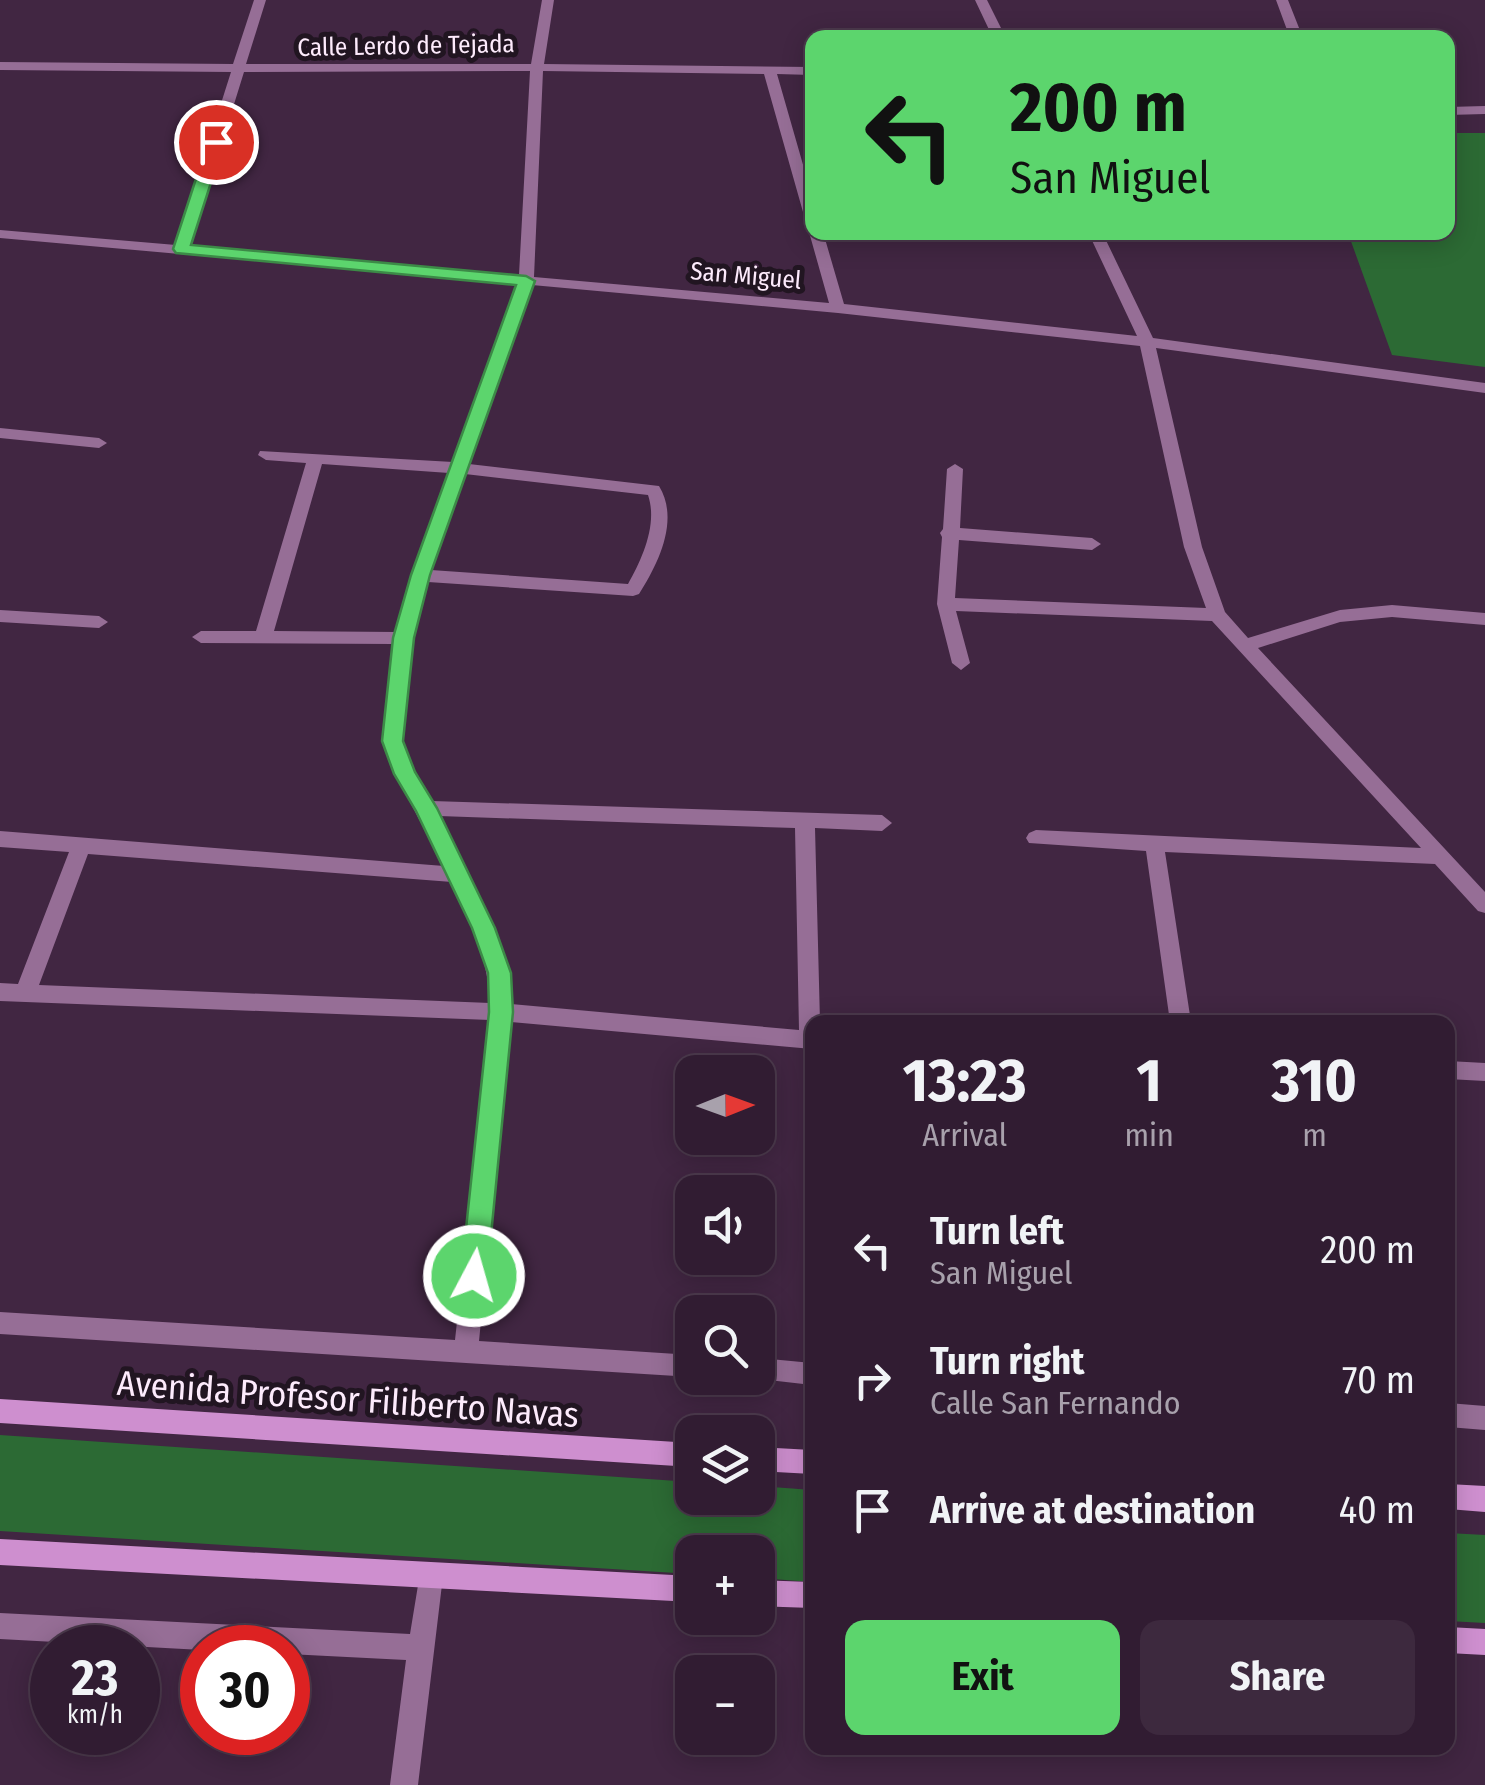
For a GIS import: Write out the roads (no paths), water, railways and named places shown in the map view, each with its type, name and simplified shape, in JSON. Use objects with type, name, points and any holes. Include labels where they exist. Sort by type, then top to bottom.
[{"type":"main road","name":"Avenida Profesor Filiberto Navas","points":[[0,1411],[675,1454]]},
{"type":"main road","points":[[775,1460],[805,1462]]},
{"type":"main road","points":[[1455,1497],[1485,1499]]},
{"type":"main road","points":[[0,1552],[675,1588]]},
{"type":"main road","points":[[775,1594],[805,1596]]},
{"type":"main road","points":[[1455,1640],[1485,1642]]},
{"type":"street","points":[[182,249],[260,0]]},
{"type":"street","points":[[466,1351],[501,1012],[500,973],[459,875],[405,774],[393,741],[404,638],[420,575],[526,281],[537,66],[548,0]]},
{"type":"street","points":[[981,0],[996,30]]},
{"type":"street","points":[[1282,0],[1293,30]]},
{"type":"street","name":"Calle Lerdo de Tejada","points":[[0,66],[239,71],[537,66],[805,70]]},
{"type":"street","points":[[769,69],[805,195]]},
{"type":"street","points":[[1455,111],[1485,110]]},
{"type":"street","name":"San Miguel","points":[[0,234],[838,308],[1146,342],[1485,388]]},
{"type":"street","points":[[818,240],[838,308]]},
{"type":"street","points":[[1099,240],[1146,342],[1193,547],[1217,615],[1485,905]]},
{"type":"street","points":[[0,433],[100,444]]},
{"type":"street","points":[[266,455],[457,468],[653,490],[661,501],[662,518],[632,590],[613,592],[420,575]]},
{"type":"street","points":[[264,636],[316,458]]},
{"type":"street","points":[[955,469],[946,604],[961,664]]},
{"type":"street","points":[[948,533],[1092,544]]},
{"type":"street","points":[[946,604],[1217,615]]},
{"type":"street","points":[[1245,645],[1340,616],[1392,611],[1485,620]]},
{"type":"street","points":[[0,616],[100,622]]},
{"type":"street","points":[[201,637],[404,638]]},
{"type":"street","points":[[426,808],[882,823]]},
{"type":"street","points":[[805,822],[811,1015]]},
{"type":"street","points":[[1036,838],[1443,857]]},
{"type":"street","points":[[0,839],[459,875]]},
{"type":"street","points":[[1154,841],[1179,1015]]},
{"type":"street","points":[[25,994],[80,848]]},
{"type":"street","points":[[0,992],[501,1012],[805,1039]]},
{"type":"street","points":[[1455,1070],[1485,1072]]},
{"type":"street","points":[[0,1323],[675,1365]]},
{"type":"street","points":[[775,1371],[805,1373]]},
{"type":"street","points":[[1455,1416],[1485,1418]]},
{"type":"street","points":[[404,1785],[430,1576]]},
{"type":"street","points":[[0,1626],[421,1648]]}]
